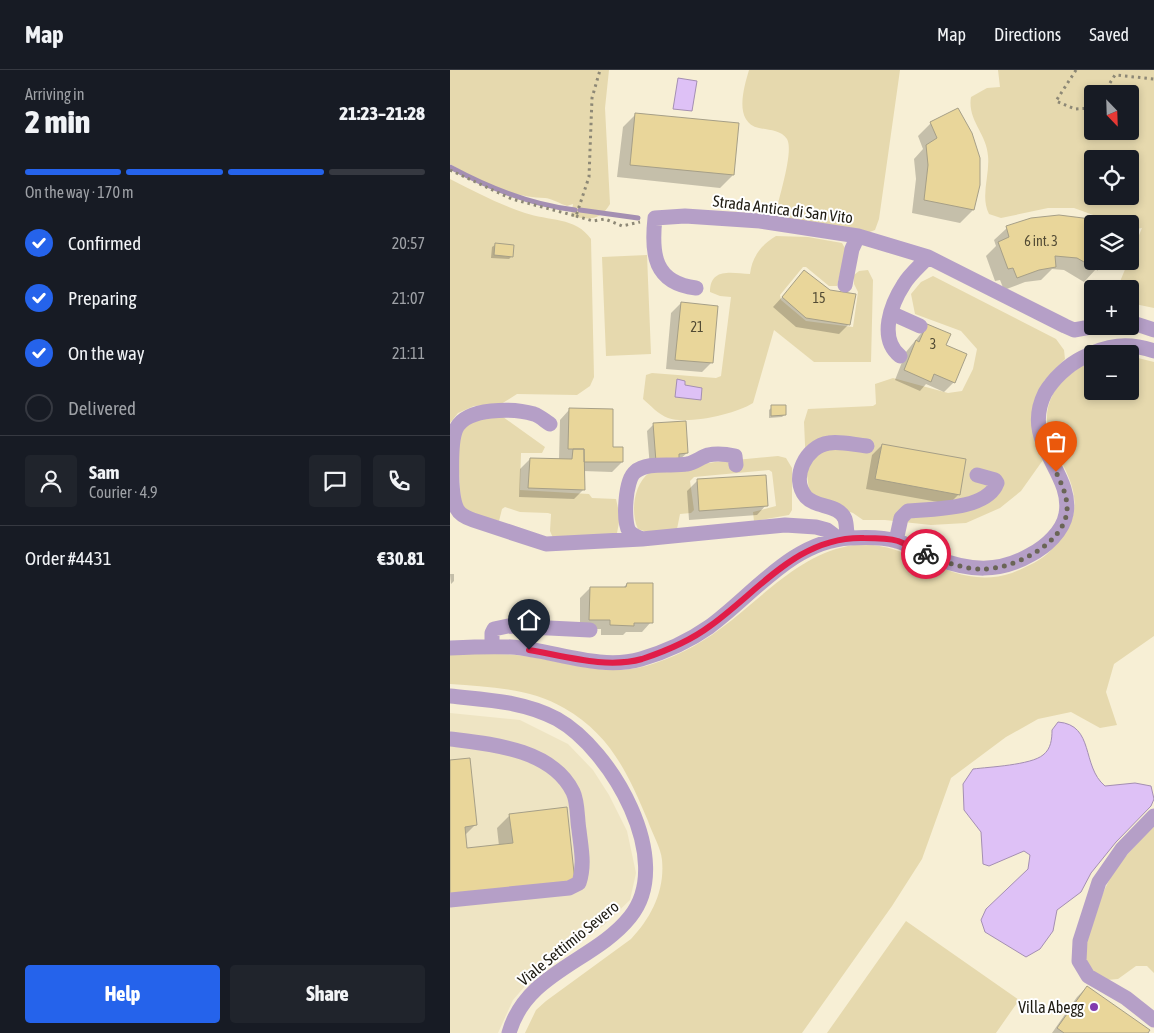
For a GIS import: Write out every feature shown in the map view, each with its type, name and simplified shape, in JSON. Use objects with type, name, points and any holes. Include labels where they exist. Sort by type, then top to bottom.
[{"type":"street","name":"Strada Antica di San Vito","points":[[655,218],[725,218],[810,227],[858,236],[928,257],[1065,326],[1074,330],[1084,328]]},
{"type":"street","points":[[655,218],[655,250],[659,267],[666,278],[678,286],[696,288]]},
{"type":"street","points":[[845,285],[852,249],[858,236]]},
{"type":"street","points":[[900,356],[894,350],[889,340],[888,329],[892,313],[905,282],[928,257]]},
{"type":"street","points":[[892,313],[920,326]]},
{"type":"street","points":[[1139,325],[1154,330]]},
{"type":"street","points":[[450,648],[512,647],[597,662],[621,663],[641,659],[692,638],[711,626],[786,563],[815,547],[844,538],[896,541],[937,558],[979,570],[1007,566],[1037,552],[1063,525],[1066,513],[1067,501],[1063,488],[1048,456],[1038,422],[1040,405],[1049,386],[1076,361],[1090,354],[1125,344],[1154,351]]},
{"type":"street","points":[[550,424],[536,415],[518,410],[476,414],[468,416],[461,421],[453,437],[452,453],[457,509],[464,517],[546,544],[642,538],[785,525],[816,527],[844,538]]},
{"type":"street","points":[[844,538],[844,518],[841,513],[810,501],[805,496],[800,482],[800,470],[808,456],[822,444],[830,442],[867,446]]},
{"type":"street","points":[[642,538],[628,530],[626,521],[628,485],[636,471],[650,467],[688,464],[708,455],[724,454],[735,456],[736,465]]},
{"type":"street","points":[[896,541],[901,518],[908,511],[968,505],[995,488],[997,483],[995,480],[977,475]]},
{"type":"street","points":[[492,647],[492,633],[494,629],[508,626],[590,630]]},
{"type":"street","name":"Viale Settimio Severo","points":[[450,696],[504,702],[540,711],[559,720],[588,745],[613,774],[634,820],[645,853],[646,882],[640,900],[630,917],[616,931],[538,987],[522,1004],[510,1033]]},
{"type":"street","points":[[450,739],[480,743],[534,756],[564,778],[574,793],[584,869],[579,883],[569,888],[450,900]]},
{"type":"street","points":[[1154,816],[1122,849],[1099,882],[1080,941],[1079,961],[1088,976],[1126,998],[1154,1020]]},
{"type":"path","points":[[576,216],[589,177],[592,98],[600,70]]},
{"type":"path","points":[[1076,70],[1070,82],[1056,100],[1076,109],[1084,108]]},
{"type":"path","points":[[1108,85],[1115,74],[1154,79]]},
{"type":"path","points":[[450,170],[512,198],[593,221],[605,219],[622,226],[655,218]]},
{"type":"shaded area","points":[[450,70],[609,70],[605,108],[610,204],[606,210],[594,218],[571,216],[573,204],[567,206],[547,198],[508,192],[450,164]]},
{"type":"shaded area","points":[[749,70],[900,70],[879,219],[875,230],[867,233],[780,218],[776,212],[785,174],[789,145],[787,139],[781,134],[759,128],[746,119],[742,103]]},
{"type":"shaded area","points":[[998,70],[1154,70],[1154,308],[1139,305],[1139,280],[1121,280],[1125,270],[1139,270],[1139,235],[1142,228],[1139,228],[1139,215],[1093,215],[1074,208],[1048,208],[1001,218],[989,214],[985,200],[988,163],[987,148],[974,120],[971,105],[971,97],[987,88],[1000,87]]},
{"type":"shaded area","points":[[678,78],[697,81],[692,111],[673,109]]},
{"type":"shaded area","points":[[450,179],[486,197],[534,216],[570,223],[585,232],[591,239],[594,377],[590,386],[577,395],[517,394],[501,404],[474,406],[458,413],[450,423]]},
{"type":"shaded area","points":[[776,236],[808,237],[842,243],[846,250],[837,286],[829,286],[806,267],[803,267],[780,295],[781,300],[806,321],[853,327],[858,292],[854,284],[854,275],[859,271],[868,270],[873,280],[871,362],[814,362],[774,330],[753,403],[735,411],[699,419],[677,420],[661,415],[643,399],[646,375],[652,373],[716,378],[721,376],[731,297],[720,296],[710,292],[711,284],[714,278],[723,273],[750,274],[758,252]]},
{"type":"shaded area","points":[[647,255],[651,354],[606,356],[602,257]]},
{"type":"shaded area","points":[[933,276],[1056,339],[1064,350],[1065,359],[1044,381],[1043,460],[1021,491],[1000,508],[966,523],[931,525],[885,520],[863,520],[853,513],[819,501],[809,490],[804,422],[808,409],[873,406],[876,404],[875,384],[893,378],[948,393],[962,391],[973,369],[977,349],[961,331],[915,314],[911,294],[921,282]]},
{"type":"shaded area","points":[[1139,358],[1154,362],[1154,636],[1114,664],[1106,692],[1117,725],[1100,728],[1071,712],[1038,719],[1006,737],[951,778],[922,859],[892,906],[802,1033],[525,1033],[536,1010],[631,939],[638,931],[650,913],[659,893],[662,860],[633,787],[616,757],[594,730],[564,708],[537,696],[523,692],[450,684],[450,654],[516,655],[613,670],[646,666],[675,655],[703,641],[796,569],[829,551],[848,546],[870,545],[891,549],[949,571],[969,576],[990,577],[1022,569],[1046,555],[1062,537],[1073,516],[1074,495],[1070,480],[1051,439],[1047,425],[1048,410],[1053,394],[1070,374],[1084,365],[1084,400],[1139,400]]},
{"type":"shaded area","points":[[677,379],[685,381],[685,385],[702,388],[701,400],[675,397]]},
{"type":"shaded area","points":[[503,417],[545,447],[542,453],[521,453],[520,490],[589,494],[592,498],[616,499],[620,517],[617,533],[606,536],[553,538],[550,531],[551,514],[548,513],[520,512],[505,507],[502,509],[499,521],[468,513],[461,505],[457,438],[461,431],[471,423],[483,419]]},
{"type":"shaded area","points":[[778,456],[786,458],[792,468],[792,510],[789,515],[754,521],[753,512],[776,506],[772,472],[769,470],[694,477],[690,481],[694,510],[691,513],[680,514],[677,529],[647,532],[638,529],[634,515],[635,499],[640,484],[649,473],[715,462]]},
{"type":"shaded area","points":[[450,713],[520,720],[568,744],[593,770],[609,795],[627,831],[636,873],[630,900],[603,926],[560,953],[532,978],[513,1000],[498,1033],[450,1033]]},
{"type":"shaded area","points":[[1058,722],[1070,725],[1078,730],[1083,738],[1093,768],[1105,786],[1135,783],[1151,786],[1154,799],[1151,806],[1116,842],[1091,873],[1081,892],[1057,910],[1053,931],[1040,949],[1026,957],[985,932],[981,920],[986,909],[1028,869],[1030,855],[1024,851],[989,866],[983,864],[981,832],[964,810],[963,784],[973,769],[1020,763],[1043,755],[1049,747],[1052,730]]},
{"type":"shaded area","points":[[1154,825],[1154,973],[1147,966],[1136,966],[1118,979],[1107,980],[1098,978],[1088,966],[1084,951],[1102,895],[1115,868]]},
{"type":"shaded area","points":[[906,921],[1019,1000],[996,1033],[827,1033]]},
{"type":"building","points":[[958,108],[972,133],[980,158],[980,185],[974,210],[924,200],[928,165],[926,145],[937,138],[930,122]]},
{"type":"building","points":[[635,113],[739,123],[734,175],[630,165]]},
{"type":"building","points":[[1059,215],[1084,218],[1084,262],[1077,258],[1055,256],[1056,267],[1039,270],[1017,278],[1013,268],[1008,269],[998,242],[1009,237],[1006,226],[1031,218]]},
{"type":"building","points":[[495,243],[514,245],[513,257],[494,255]]},
{"type":"building","points":[[804,270],[830,290],[856,294],[850,325],[806,318],[782,297]]},
{"type":"building","points":[[681,302],[718,306],[713,363],[675,360]]},
{"type":"building","points":[[927,324],[951,334],[946,345],[967,354],[955,383],[934,374],[931,382],[904,370],[916,340],[919,342]]},
{"type":"building","points":[[771,405],[786,405],[786,415],[771,416]]},
{"type":"building","points":[[569,408],[613,409],[613,447],[623,447],[623,462],[584,462],[584,449],[568,449]]},
{"type":"building","points":[[686,421],[688,453],[679,454],[679,461],[656,462],[653,423]]},
{"type":"building","points":[[882,444],[966,459],[960,495],[875,479]]},
{"type":"building","points":[[573,449],[584,449],[585,490],[528,488],[530,458],[572,459]]},
{"type":"building","points":[[766,475],[768,506],[699,511],[697,479]]},
{"type":"building","points":[[627,583],[653,583],[653,623],[634,623],[634,626],[610,625],[610,620],[589,620],[590,587],[626,587]]},
{"type":"building","points":[[470,758],[477,825],[465,827],[467,848],[513,843],[509,814],[567,807],[575,882],[450,895],[450,760]]},
{"type":"building","name":"Villa Abegg","points":[[1087,986],[1150,1030],[1148,1033],[1064,1033],[1057,1028]]},
{"type":"waterway","points":[[450,167],[511,195],[559,208],[575,210]]},
{"type":"waterway","points":[[580,210],[638,218]]},
{"type":"way so far","points":[[926,554],[979,570],[998,568],[1016,563],[1037,552],[1063,525],[1066,513],[1067,501],[1056,472]]},
{"type":"place","name":"Villa Abegg","points":[[1094,1007]]},
{"type":"route","points":[[529,650],[597,662],[621,663],[641,659],[673,648],[711,626],[786,563],[815,547],[839,539],[876,538],[896,541],[926,554]]}]
